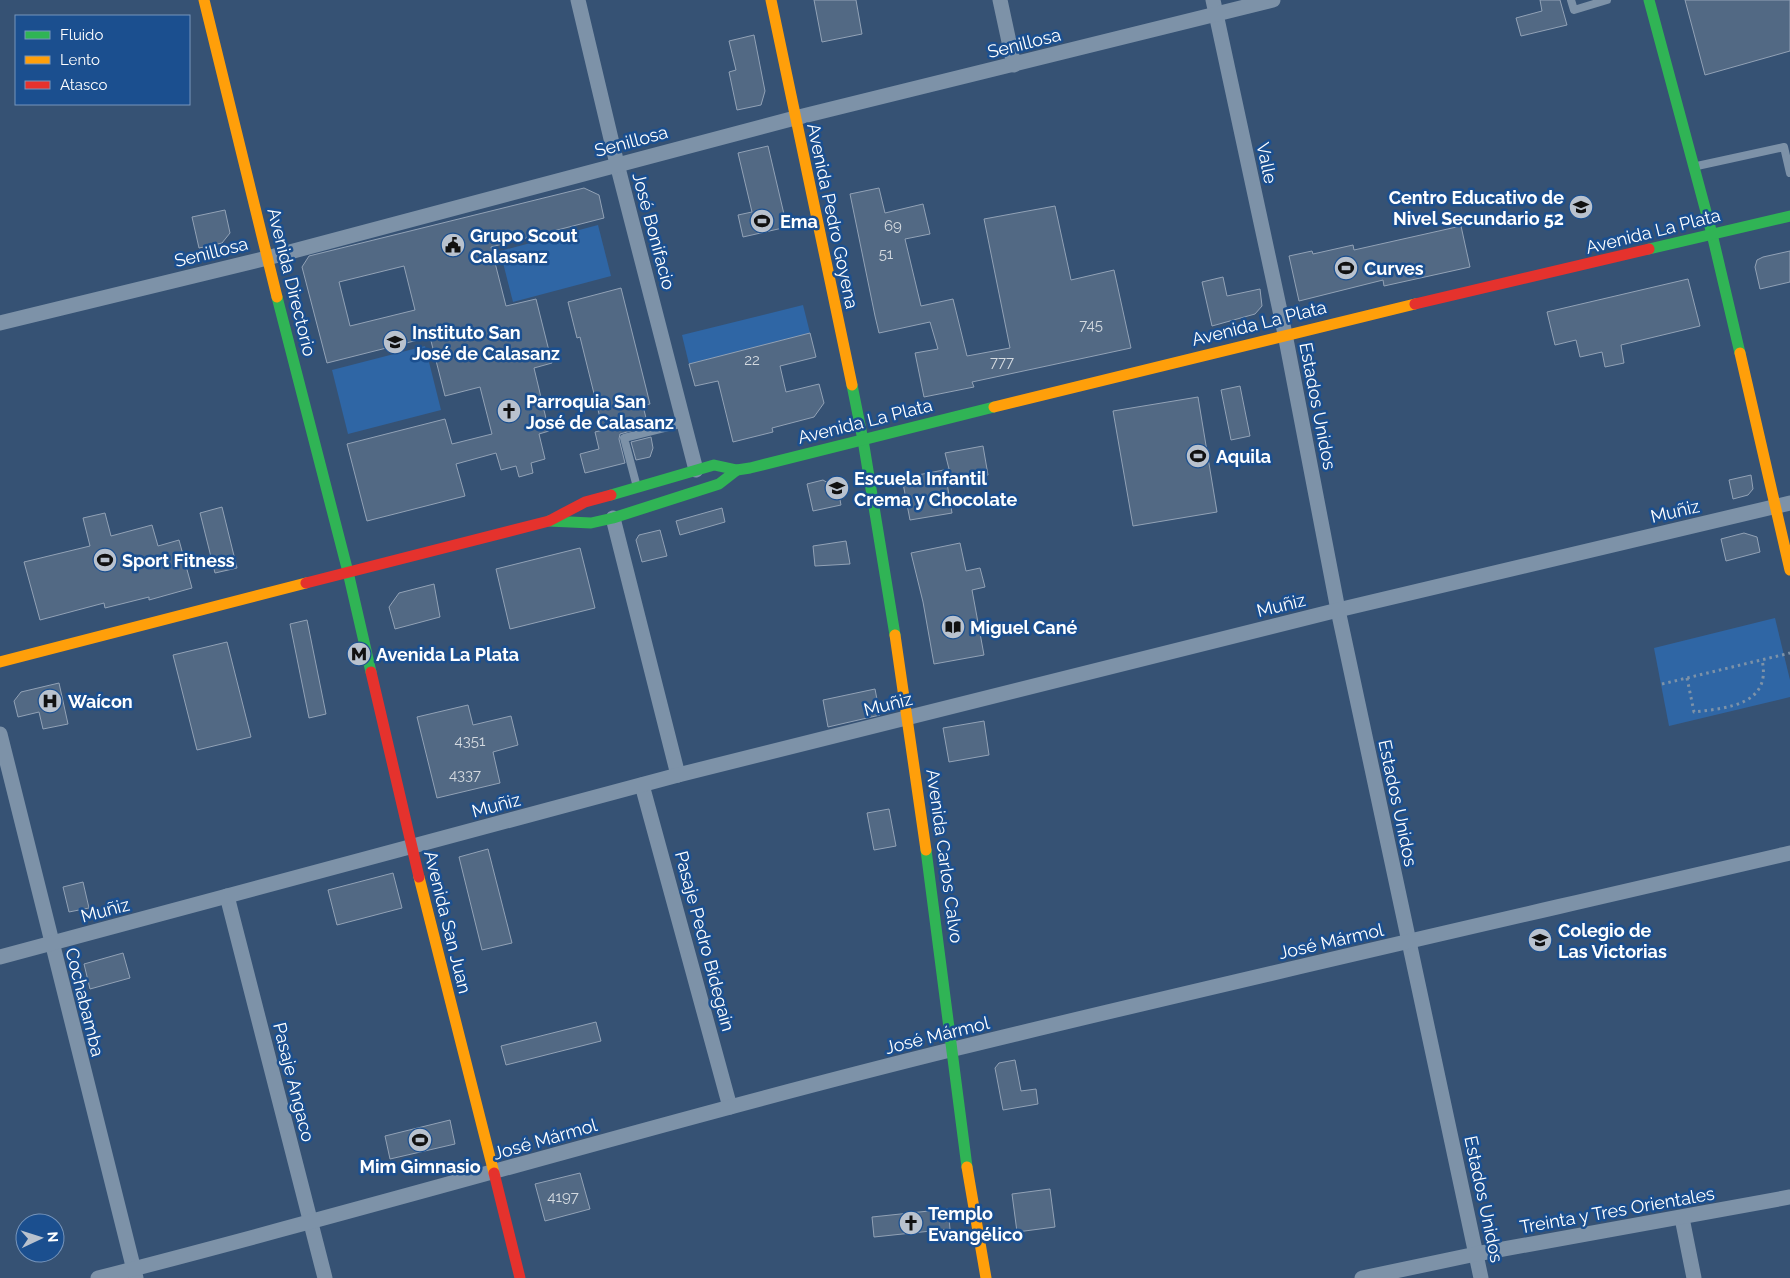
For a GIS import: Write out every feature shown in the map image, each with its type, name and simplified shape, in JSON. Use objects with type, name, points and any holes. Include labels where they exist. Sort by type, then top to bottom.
[{"type":"main road","name":"Avenida Directorio","points":[[204,0],[266,258],[348,572]]},
{"type":"main road","name":"Avenida Pedro Goyena","points":[[771,0],[864,440]]},
{"type":"main road","points":[[1649,0],[1783,504],[1790,570]]},
{"type":"main road","name":"Avenida La Plata","points":[[549,521],[591,523],[613,518],[719,484],[737,470],[1285,334],[1790,216]]},
{"type":"main road","name":"Avenida Carlos Calvo","points":[[864,440],[909,718],[953,1050],[962,1137],[986,1278]]},
{"type":"main road","name":"Avenida La Plata","points":[[0,662],[549,521],[585,502],[714,465],[737,470]]},
{"type":"main road","points":[[631,512],[644,498],[693,483],[698,478],[696,470]]},
{"type":"main road","name":"Avenida San Juan","points":[[348,572],[412,848],[520,1278]]},
{"type":"street","name":"José Bonifacio","points":[[578,0],[617,164],[696,470]]},
{"type":"street","points":[[1000,0],[1014,65]]},
{"type":"street","name":"Senillosa","points":[[0,323],[266,258],[795,118],[1014,65],[1214,7],[1273,0]]},
{"type":"street","name":"Valle","points":[[1214,7],[1285,334]]},
{"type":"street","name":"Estados Unidos","points":[[1285,334],[1338,610],[1482,1278]]},
{"type":"street","name":"Muñiz","points":[[0,957],[642,785],[1338,610],[1783,504]]},
{"type":"street","points":[[613,518],[678,776]]},
{"type":"street","name":"Cochabamba","points":[[0,734],[135,1274]]},
{"type":"street","name":"Pasaje Pedro Bidegain","points":[[642,785],[730,1107]]},
{"type":"street","name":"José Mármol","points":[[98,1278],[135,1274],[311,1222],[730,1107],[953,1050],[1790,853]]},
{"type":"street","name":"Pasaje Angaco","points":[[227,896],[325,1278]]},
{"type":"street","name":"Treinta y Tres Orientales","points":[[1362,1278],[1476,1254],[1682,1218],[1790,1196]]},
{"type":"street","points":[[1682,1218],[1694,1278]]},
{"type":"lane","points":[[1571,0],[1574,10],[1607,0]]},
{"type":"lane","points":[[1694,167],[1784,147],[1790,173]]},
{"type":"lane","points":[[637,487],[624,438],[684,423]]},
{"type":"path","points":[[1662,684],[1790,652]]},
{"type":"path","points":[[1688,678],[1694,712],[1734,705],[1756,694],[1762,684],[1764,668],[1762,660]]},
{"type":"shaded area","points":[[598,225],[611,276],[513,302],[500,251]]},
{"type":"shaded area","points":[[803,305],[810,333],[689,364],[682,335]]},
{"type":"shaded area","points":[[425,346],[441,410],[348,434],[332,370]]},
{"type":"shaded area","points":[[1775,618],[1790,680],[1790,697],[1669,726],[1654,648]]},
{"type":"building","points":[[814,0],[856,0],[862,34],[822,42]]},
{"type":"building","points":[[1540,0],[1560,0],[1567,25],[1521,36],[1516,18],[1542,11]]},
{"type":"building","points":[[1685,0],[1790,0],[1790,51],[1705,75]]},
{"type":"building","points":[[754,35],[765,91],[761,105],[737,110],[729,72],[736,70],[729,41]]},
{"type":"building","points":[[768,146],[787,227],[743,237],[738,215],[752,212],[738,153]]},
{"type":"building","points":[[584,188],[599,195],[604,218],[491,247],[506,306],[536,299],[552,363],[534,368],[549,431],[539,434],[545,459],[531,463],[533,473],[519,477],[516,466],[501,470],[496,453],[456,464],[465,496],[367,521],[347,444],[445,419],[452,444],[492,434],[480,387],[445,396],[430,337],[327,363],[302,267],[309,256]],"holes":[[[404,266],[415,310],[350,326],[339,282]]]},
{"type":"building","points":[[879,188],[885,213],[923,204],[930,234],[905,239],[921,306],[953,299],[967,356],[1010,348],[984,219],[1055,206],[1071,280],[1114,270],[1131,348],[972,382],[974,387],[924,397],[915,353],[938,349],[930,322],[879,333],[875,316],[850,194]]},
{"type":"building","points":[[225,210],[230,233],[222,243],[199,248],[192,217]]},
{"type":"building","points":[[1461,226],[1470,267],[1384,286],[1383,280],[1299,301],[1289,256],[1312,251],[1313,254],[1353,245],[1354,250]]},
{"type":"building","points":[[1790,251],[1790,282],[1760,289],[1755,267],[1757,260]]},
{"type":"building","points":[[1223,277],[1227,296],[1260,289],[1262,306],[1255,314],[1212,326],[1202,282]]},
{"type":"building","points":[[1688,279],[1700,326],[1621,345],[1624,363],[1605,367],[1602,352],[1580,357],[1576,340],[1555,345],[1547,312]]},
{"type":"building","points":[[621,288],[650,404],[643,406],[648,426],[620,434],[619,439],[625,463],[585,473],[580,454],[599,449],[595,432],[603,430],[580,337],[577,338],[568,302]]},
{"type":"building","points":[[810,333],[816,357],[780,366],[786,392],[819,384],[824,403],[814,417],[772,428],[773,432],[733,442],[718,381],[695,386],[689,364]]},
{"type":"building","points":[[1240,386],[1250,436],[1231,440],[1221,390]]},
{"type":"building","points":[[1198,397],[1217,512],[1133,526],[1113,411]]},
{"type":"building","points":[[651,437],[653,448],[650,457],[636,460],[631,442]]},
{"type":"building","points":[[983,446],[988,475],[947,483],[952,513],[910,520],[902,478],[949,469],[945,453]]},
{"type":"building","points":[[1751,475],[1753,489],[1748,495],[1733,499],[1729,480]]},
{"type":"building","points":[[823,480],[838,489],[841,505],[813,511],[807,484]]},
{"type":"building","points":[[222,507],[237,568],[215,573],[200,513]]},
{"type":"building","points":[[722,508],[725,522],[680,535],[676,521]]},
{"type":"building","points":[[105,513],[111,536],[152,525],[158,546],[179,540],[192,588],[149,600],[149,597],[105,608],[104,603],[40,620],[24,562],[90,546],[83,518]]},
{"type":"building","points":[[660,530],[667,556],[642,562],[636,540],[639,535]]},
{"type":"building","points":[[1744,533],[1757,537],[1760,552],[1726,561],[1721,539]]},
{"type":"building","points":[[846,541],[850,564],[815,566],[813,546]]},
{"type":"building","points":[[960,543],[966,571],[980,568],[985,587],[972,590],[984,655],[934,664],[923,602],[911,553]]},
{"type":"building","points":[[580,548],[595,608],[510,629],[496,569]]},
{"type":"building","points":[[434,584],[440,617],[395,629],[389,607],[399,593]]},
{"type":"building","points":[[307,620],[326,714],[309,718],[290,624]]},
{"type":"building","points":[[227,642],[251,737],[197,750],[173,655]]},
{"type":"building","name":"Waícon","points":[[59,683],[68,724],[43,729],[39,712],[18,717],[14,701],[21,692]]},
{"type":"building","points":[[875,689],[880,715],[828,727],[823,700]]},
{"type":"building","points":[[468,705],[473,725],[511,716],[518,745],[493,752],[500,783],[437,798],[417,717]]},
{"type":"building","points":[[984,721],[989,755],[949,762],[943,728]]},
{"type":"building","points":[[889,809],[896,846],[874,850],[867,813]]},
{"type":"building","points":[[488,849],[512,943],[482,950],[459,857]]},
{"type":"building","points":[[393,873],[402,908],[337,925],[328,890]]},
{"type":"building","points":[[83,882],[89,908],[69,912],[63,887]]},
{"type":"building","points":[[123,953],[130,978],[90,989],[84,964]]},
{"type":"building","points":[[596,1022],[601,1041],[506,1065],[501,1046]]},
{"type":"building","points":[[1015,1060],[1021,1091],[1036,1089],[1038,1104],[1003,1110],[995,1068],[999,1063]]},
{"type":"building","name":"Mim Gimnasio","points":[[450,1120],[455,1144],[390,1159],[385,1136]]},
{"type":"building","points":[[580,1173],[590,1209],[545,1221],[535,1184]]},
{"type":"building","points":[[1050,1189],[1055,1227],[1017,1232],[1012,1194]]},
{"type":"building","name":"Templo Evangélico","points":[[948,1209],[950,1229],[874,1237],[872,1217]]},
{"type":"traffic: fast","points":[[1649,0],[1712,234],[1740,353]]},
{"type":"traffic: fast","points":[[1649,249],[1790,216]]},
{"type":"traffic: fast","points":[[277,297],[348,572],[371,672]]},
{"type":"traffic: fast","points":[[852,385],[863,440],[895,635]]},
{"type":"traffic: fast","points":[[611,495],[714,465],[737,470],[750,468],[994,407]]},
{"type":"traffic: fast","points":[[549,521],[591,523],[613,518],[719,484],[737,470]]},
{"type":"traffic: fast","points":[[926,850],[967,1167]]},
{"type":"traffic: slow","points":[[204,0],[277,297]]},
{"type":"traffic: slow","points":[[771,0],[852,385]]},
{"type":"traffic: slow","points":[[994,407],[1415,304]]},
{"type":"traffic: slow","points":[[1740,353],[1790,570]]},
{"type":"traffic: slow","points":[[0,662],[306,583]]},
{"type":"traffic: slow","points":[[895,635],[926,850]]},
{"type":"traffic: slow","points":[[419,877],[494,1173]]},
{"type":"traffic: slow","points":[[967,1167],[986,1278]]},
{"type":"traffic: jam","points":[[1415,304],[1649,249]]},
{"type":"traffic: jam","points":[[306,583],[549,521],[585,502],[611,495]]},
{"type":"traffic: jam","points":[[371,672],[419,877]]},
{"type":"traffic: jam","points":[[494,1173],[520,1278]]},
{"type":"place","name":"Centro Educativo de Nivel Secundario 52","points":[[1581,207]]},
{"type":"place","name":"Ema","points":[[762,221]]},
{"type":"place","name":"Grupo Scout Calasanz","points":[[453,245]]},
{"type":"place","name":"Curves","points":[[1346,268]]},
{"type":"place","name":"Instituto San José de Calasanz","points":[[395,342]]},
{"type":"place","name":"Parroquia San José de Calasanz","points":[[509,411]]},
{"type":"place","name":"Aquila","points":[[1198,456]]},
{"type":"place","name":"Escuela Infantil Crema y Chocolate","points":[[837,488]]},
{"type":"place","name":"Sport Fitness","points":[[105,560]]},
{"type":"place","name":"Miguel Cané","points":[[953,627]]},
{"type":"place","name":"Avenida La Plata","points":[[359,654]]},
{"type":"place","name":"Waícon","points":[[50,701]]},
{"type":"place","name":"Colegio de Las Victorias","points":[[1540,940]]},
{"type":"place","name":"Mim Gimnasio","points":[[420,1140]]},
{"type":"place","name":"Templo Evangélico","points":[[911,1223]]}]
